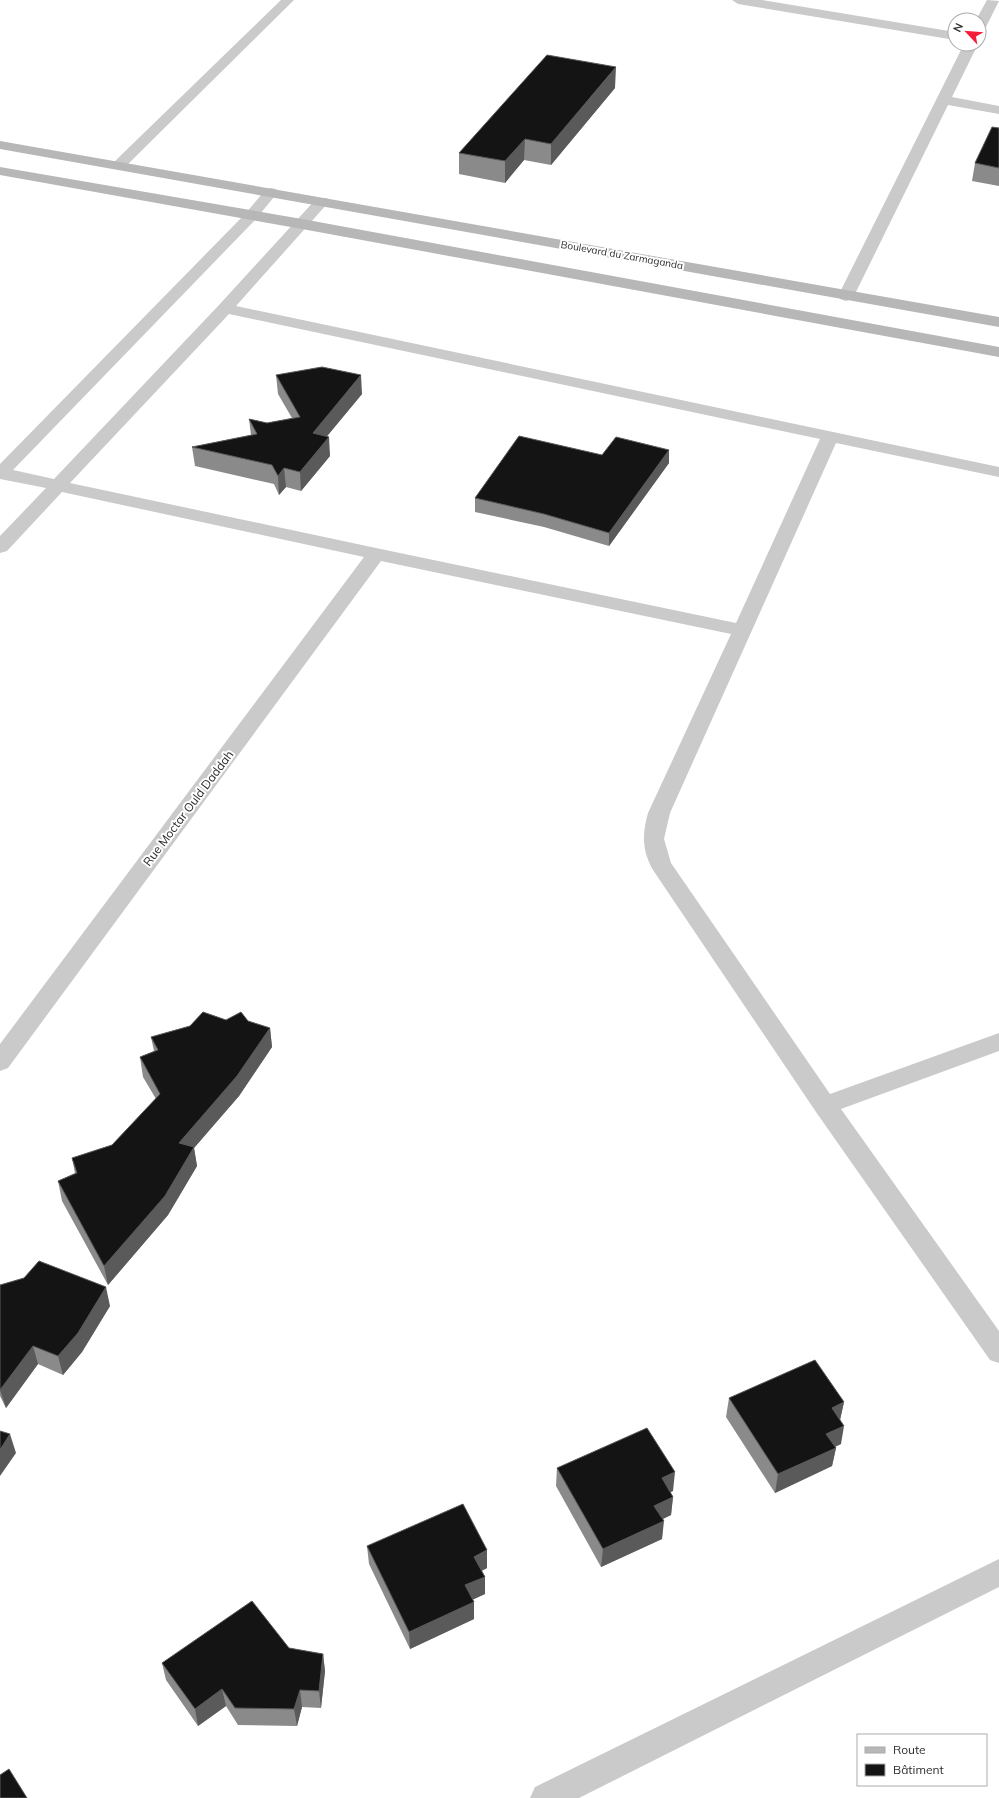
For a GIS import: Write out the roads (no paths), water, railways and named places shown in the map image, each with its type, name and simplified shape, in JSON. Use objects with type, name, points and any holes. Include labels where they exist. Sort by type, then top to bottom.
[{"type":"main road","name":"Boulevard du Zarmaganda","points":[[0,145],[999,322]]},
{"type":"main road","points":[[0,171],[302,224],[999,352]]},
{"type":"street","points":[[119,165],[288,0]]},
{"type":"street","points":[[738,0],[947,35]]},
{"type":"street","points":[[987,12],[993,0]]},
{"type":"street","points":[[846,296],[967,52]]},
{"type":"street","points":[[943,100],[999,110]]},
{"type":"street","points":[[0,474],[251,216],[271,192]]},
{"type":"street","points":[[1,544],[225,308],[322,202]]},
{"type":"street","points":[[225,308],[999,472]]},
{"type":"street","points":[[830,436],[659,813],[653,830],[654,848],[661,865],[824,1105],[999,1352]]},
{"type":"street","points":[[0,474],[742,630]]},
{"type":"street","name":"Rue Moctar Ould Daddah","points":[[0,1062],[376,554]]},
{"type":"street","points":[[824,1105],[999,1042]]},
{"type":"street","points":[[546,1798],[999,1572]]}]
